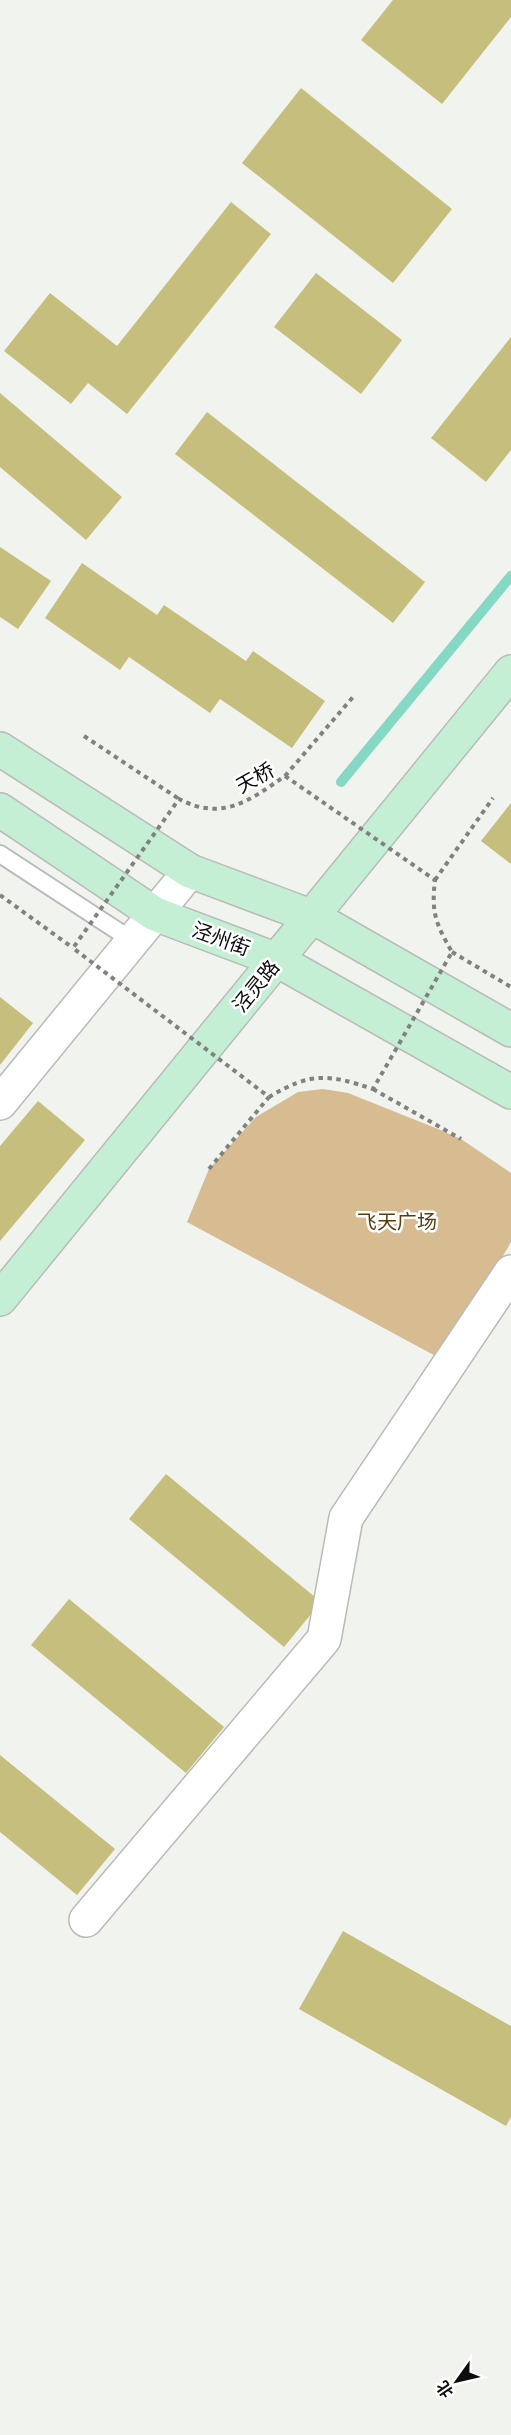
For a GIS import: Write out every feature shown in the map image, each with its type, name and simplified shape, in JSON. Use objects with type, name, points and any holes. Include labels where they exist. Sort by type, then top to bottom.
[{"type":"main road","name":"泾灵路","points":[[0,1299],[511,672]]},
{"type":"main road","points":[[0,749],[190,871],[313,916],[511,1030]]},
{"type":"main road","name":"泾州街","points":[[0,810],[155,914],[277,960],[511,1092]]},
{"type":"street","points":[[0,1103],[190,871]]},
{"type":"street","points":[[86,1920],[324,1639],[346,1518],[511,1272]]},
{"type":"lane","points":[[0,854],[133,941]]},
{"type":"path","points":[[285,776],[353,697]]},
{"type":"path","name":"天桥","points":[[84,736],[195,808],[218,810],[242,804],[285,776],[435,880]]},
{"type":"path","points":[[493,798],[435,880],[432,904],[440,930],[452,952],[511,987]]},
{"type":"path","points":[[73,948],[179,799]]},
{"type":"path","points":[[0,895],[269,1097]]},
{"type":"path","points":[[373,1089],[452,952]]},
{"type":"path","points":[[209,1168],[269,1097],[293,1083],[316,1077],[343,1079],[373,1089],[461,1139]]},
{"type":"green space","name":"飞天广场","points":[[323,1089],[348,1093],[461,1139],[511,1173],[511,1242],[443,1360],[187,1222],[209,1169],[256,1117],[298,1092]]},
{"type":"building","points":[[393,0],[511,0],[511,17],[442,104],[361,40]]},
{"type":"building","points":[[301,88],[452,209],[393,283],[242,163]]},
{"type":"building","points":[[231,202],[271,234],[127,414],[88,383],[71,404],[4,351],[50,293],[117,346]]},
{"type":"building","points":[[316,273],[402,340],[361,394],[274,327]]},
{"type":"building","points":[[511,337],[511,450],[486,482],[431,438]]},
{"type":"building","points":[[0,393],[122,497],[86,540],[0,467]]},
{"type":"building","points":[[207,412],[425,582],[393,623],[175,454]]},
{"type":"building","points":[[0,547],[51,581],[18,629],[0,617]]},
{"type":"building","points":[[82,563],[157,615],[164,605],[246,661],[253,651],[325,701],[292,748],[220,699],[210,713],[129,657],[120,670],[45,618]]},
{"type":"building","points":[[511,803],[511,864],[481,841]]},
{"type":"building","points":[[0,997],[33,1023],[0,1065]]},
{"type":"building","points":[[38,1101],[85,1140],[0,1241],[0,1146]]},
{"type":"building","points":[[166,1474],[321,1602],[284,1647],[129,1519]]},
{"type":"building","points":[[69,1599],[224,1727],[186,1773],[31,1645]]},
{"type":"building","points":[[0,1755],[115,1849],[77,1895],[0,1832]]},
{"type":"building","points":[[343,1931],[511,2026],[511,2117],[506,2126],[299,2009]]},
{"type":"waterway","points":[[341,782],[511,576]]}]
